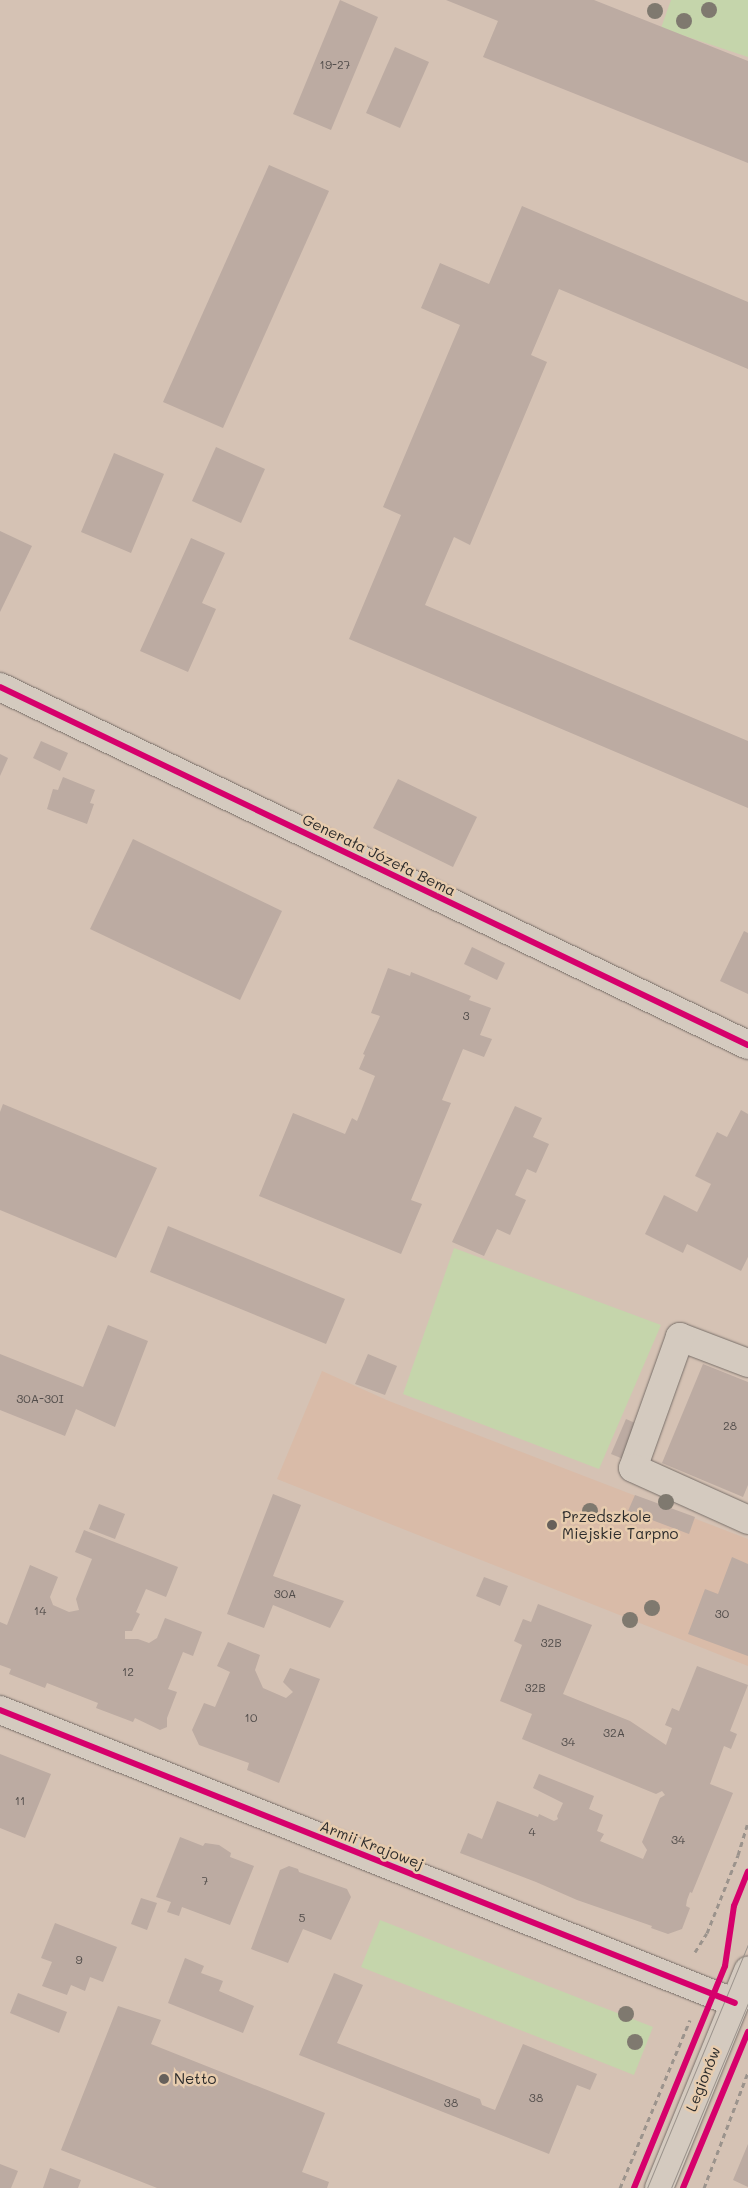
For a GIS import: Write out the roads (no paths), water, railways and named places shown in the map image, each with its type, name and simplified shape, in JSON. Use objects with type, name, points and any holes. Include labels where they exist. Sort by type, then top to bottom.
[{"type":"street","name":"Generała Józefa Bema","points":[[0,687],[748,1045]]},
{"type":"street","points":[[748,1363],[680,1337],[633,1468],[748,1520]]},
{"type":"street","name":"Armii Krajowej","points":[[0,1710],[736,2002]]},
{"type":"street","name":"Legionów","points":[[659,2188],[748,1971]]},
{"type":"tram line","points":[[647,2188],[748,1944]]},
{"type":"tram line","points":[[671,2188],[748,2003]]},
{"type":"place","name":"Przedszkole Miejskie Tarpno","points":[[552,1525]]},
{"type":"place","name":"Netto","points":[[164,2079]]}]
